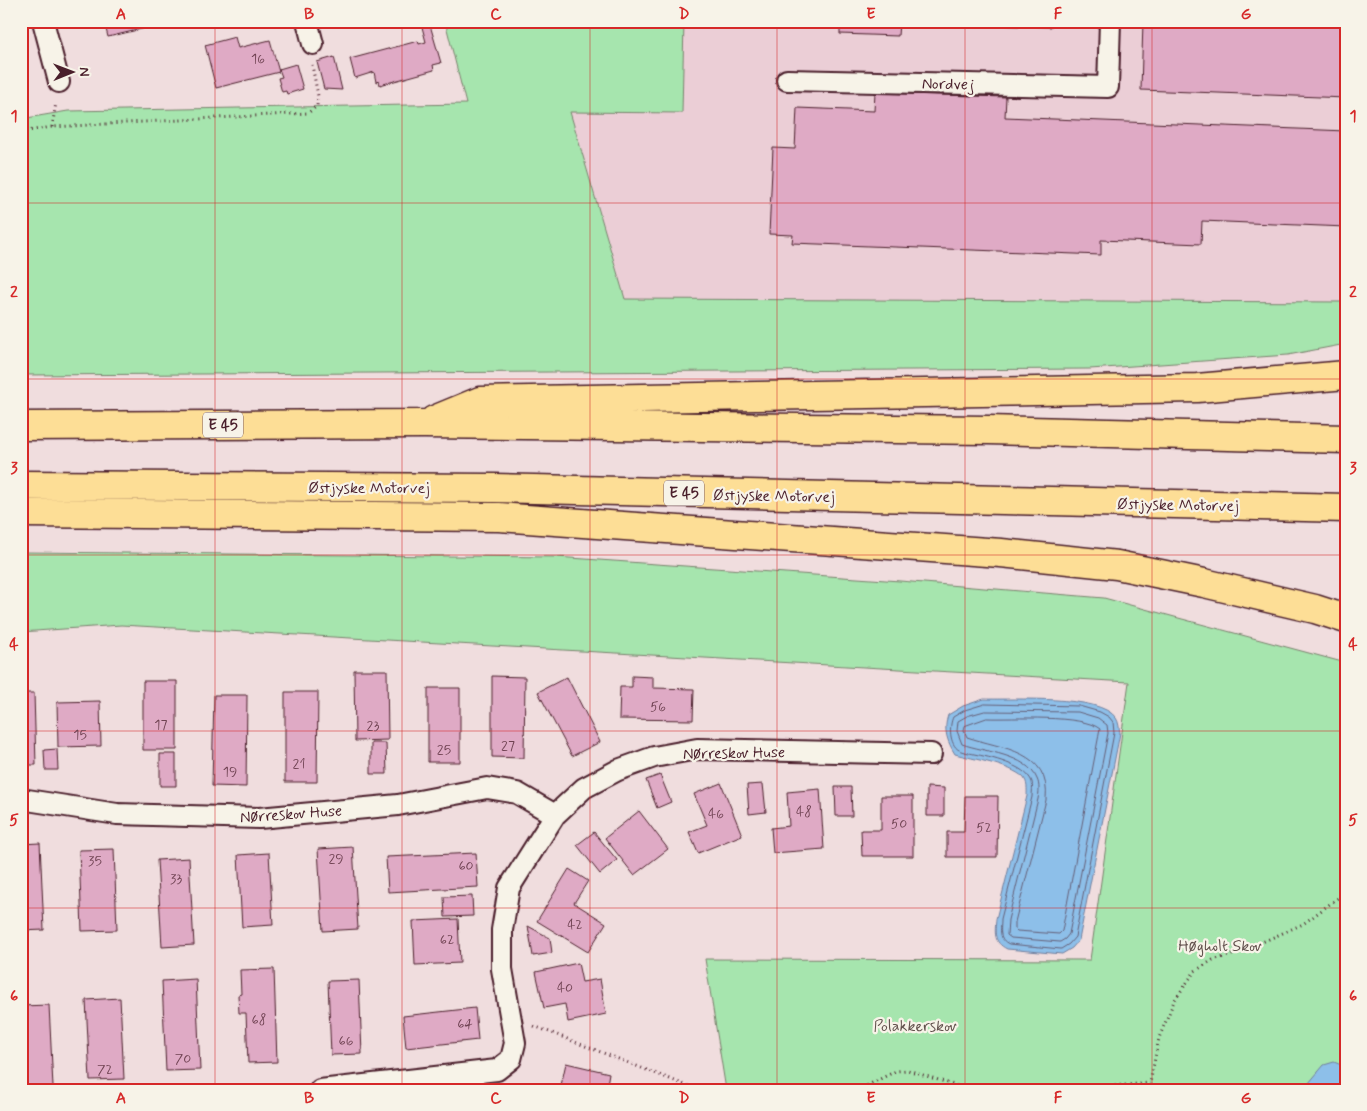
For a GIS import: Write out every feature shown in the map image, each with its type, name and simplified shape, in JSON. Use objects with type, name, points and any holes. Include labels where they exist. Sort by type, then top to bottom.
[{"type":"highway","points":[[424,424],[480,401],[1197,388],[1346,375]]},
{"type":"highway","name":"E 45","points":[[21,426],[424,424],[989,430],[1346,439]]},
{"type":"highway","name":"Østjyske Motorvej","points":[[21,485],[504,488],[1346,508]]},
{"type":"highway","points":[[21,512],[499,517],[1001,553],[1118,565],[1315,609],[1346,619]]},
{"type":"street","points":[[43,21],[59,82]]},
{"type":"street","points":[[307,21],[313,44]]},
{"type":"street","name":"Nordvej","points":[[787,80],[1108,87],[1110,21]]},
{"type":"street","name":"Nørreskov Huse","points":[[320,1090],[497,1070],[511,1059],[515,1043],[502,969],[502,930],[509,888],[555,815],[584,788],[618,770],[654,757],[697,749],[931,754]]},
{"type":"street","name":"Nørreskov Huse","points":[[21,799],[117,814],[259,818],[398,805],[487,788],[516,793],[555,815]]},
{"type":"path","points":[[21,132],[52,127],[308,113],[317,106],[318,96],[312,62],[313,44]]},
{"type":"path","points":[[1152,1090],[1150,1083],[1159,1038],[1174,1000],[1195,971],[1213,960],[1235,954],[1303,924],[1346,892]]},
{"type":"path","points":[[512,1024],[521,1022],[546,1029],[698,1090]]},
{"type":"path","points":[[858,1090],[896,1071],[908,1070],[969,1090]]},
{"type":"path","points":[[1060,1090],[1150,1083]]},
{"type":"shaded area","points":[[684,21],[1346,21],[1346,302],[625,299],[570,112],[682,113]]},
{"type":"green space","points":[[445,21],[684,21],[682,113],[570,112],[625,299],[1346,302],[1346,344],[1288,355],[1090,369],[21,375],[21,119],[68,111],[466,104]]},
{"type":"green space","name":"Høgholt Skov","points":[[21,552],[556,557],[900,581],[1104,598],[1346,663],[1346,1090],[726,1090],[705,959],[1090,960],[1129,682],[121,625],[21,632]]},
{"type":"water","points":[[984,699],[1054,700],[1093,705],[1107,710],[1116,718],[1118,723],[1120,733],[1079,940],[1072,948],[1062,954],[1007,949],[999,943],[996,937],[996,919],[1027,796],[1025,779],[1009,769],[955,754],[946,731],[948,715],[963,706]]},
{"type":"water","points":[[1334,1062],[1346,1067],[1346,1090],[1303,1090],[1324,1065]]},
{"type":"building","points":[[120,21],[153,21],[154,26],[108,37],[105,25]]},
{"type":"building","points":[[840,21],[1051,21],[1051,27],[899,22],[898,36],[840,34]]},
{"type":"building","points":[[1143,21],[1346,21],[1346,98],[1141,90]]},
{"type":"building","points":[[430,25],[441,63],[433,65],[434,70],[380,85],[379,81],[376,82],[374,72],[355,78],[350,59],[418,41],[419,44],[426,42],[422,27]]},
{"type":"building","points":[[235,37],[238,48],[270,40],[279,72],[216,88],[205,45]]},
{"type":"building","points":[[334,57],[342,90],[324,89],[317,62]]},
{"type":"building","points":[[296,64],[303,89],[287,94],[286,91],[282,92],[278,78],[282,77],[279,69]]},
{"type":"building","points":[[875,93],[1006,97],[1005,117],[1346,131],[1346,227],[1202,221],[1201,244],[1101,240],[1101,255],[792,243],[793,235],[769,234],[773,148],[795,149],[797,108],[874,111]]},
{"type":"building","points":[[354,670],[387,670],[388,740],[355,741]]},
{"type":"building","points":[[492,676],[525,677],[524,758],[492,757]]},
{"type":"building","points":[[632,676],[653,677],[653,688],[694,689],[693,720],[619,719],[620,687],[632,687]]},
{"type":"building","points":[[567,677],[600,742],[572,756],[538,692]]},
{"type":"building","points":[[143,681],[177,681],[177,750],[143,750]]},
{"type":"building","points":[[428,688],[460,688],[460,762],[428,762]]},
{"type":"building","points":[[285,692],[318,692],[317,782],[285,782]]},
{"type":"building","points":[[21,693],[34,693],[36,765],[21,765]]},
{"type":"building","points":[[214,695],[247,695],[246,787],[212,786]]},
{"type":"building","points":[[100,701],[101,746],[58,747],[57,702]]},
{"type":"building","points":[[371,743],[386,743],[387,774],[371,774]]},
{"type":"building","points":[[57,749],[58,770],[45,770],[44,750]]},
{"type":"building","points":[[160,754],[176,754],[176,786],[160,786]]},
{"type":"building","points":[[660,775],[671,802],[657,808],[646,780]]},
{"type":"building","points":[[721,783],[742,835],[698,853],[689,832],[707,825],[694,794]]},
{"type":"building","points":[[763,784],[766,812],[749,814],[747,785]]},
{"type":"building","points":[[835,787],[851,787],[852,816],[836,816]]},
{"type":"building","points":[[927,787],[944,788],[944,816],[927,816]]},
{"type":"building","points":[[820,789],[824,849],[773,853],[771,828],[789,826],[787,792]]},
{"type":"building","points":[[881,796],[913,796],[913,856],[862,856],[861,830],[881,830]]},
{"type":"building","points":[[965,796],[998,796],[997,857],[947,857],[947,832],[964,832]]},
{"type":"building","points":[[639,811],[668,849],[634,875],[605,838]]},
{"type":"building","points":[[594,832],[617,860],[600,874],[577,845]]},
{"type":"building","points":[[40,843],[44,930],[21,931],[21,844]]},
{"type":"building","points":[[353,847],[358,929],[323,931],[318,849]]},
{"type":"building","points":[[114,849],[117,930],[82,931],[79,850]]},
{"type":"building","points":[[269,853],[273,925],[242,927],[238,855]]},
{"type":"building","points":[[476,853],[478,887],[388,892],[386,857]]},
{"type":"building","points":[[189,858],[194,945],[162,947],[157,860]]},
{"type":"building","points":[[569,869],[588,881],[574,903],[606,923],[588,952],[537,921]]},
{"type":"building","points":[[472,896],[473,916],[445,917],[444,897]]},
{"type":"building","points":[[458,919],[460,963],[415,965],[413,921]]},
{"type":"building","points":[[528,926],[550,938],[552,953],[533,956]]},
{"type":"building","points":[[578,963],[582,982],[600,979],[606,1014],[568,1022],[565,1004],[544,1008],[536,972]]},
{"type":"building","points":[[274,969],[277,1062],[248,1063],[246,1013],[239,1013],[238,995],[241,994],[240,970]]},
{"type":"building","points":[[196,979],[200,1070],[166,1071],[162,981]]},
{"type":"building","points":[[359,980],[362,1054],[331,1055],[328,981]]},
{"type":"building","points":[[120,998],[124,1079],[90,1080],[86,1000]]},
{"type":"building","points":[[49,1005],[53,1087],[21,1089],[21,1006]]},
{"type":"building","points":[[475,1008],[478,1040],[406,1048],[403,1016]]},
{"type":"building","points":[[566,1063],[609,1073],[606,1090],[560,1090]]},
{"type":"park label","name":"Polakkerskov","points":[[915,1025]]}]
